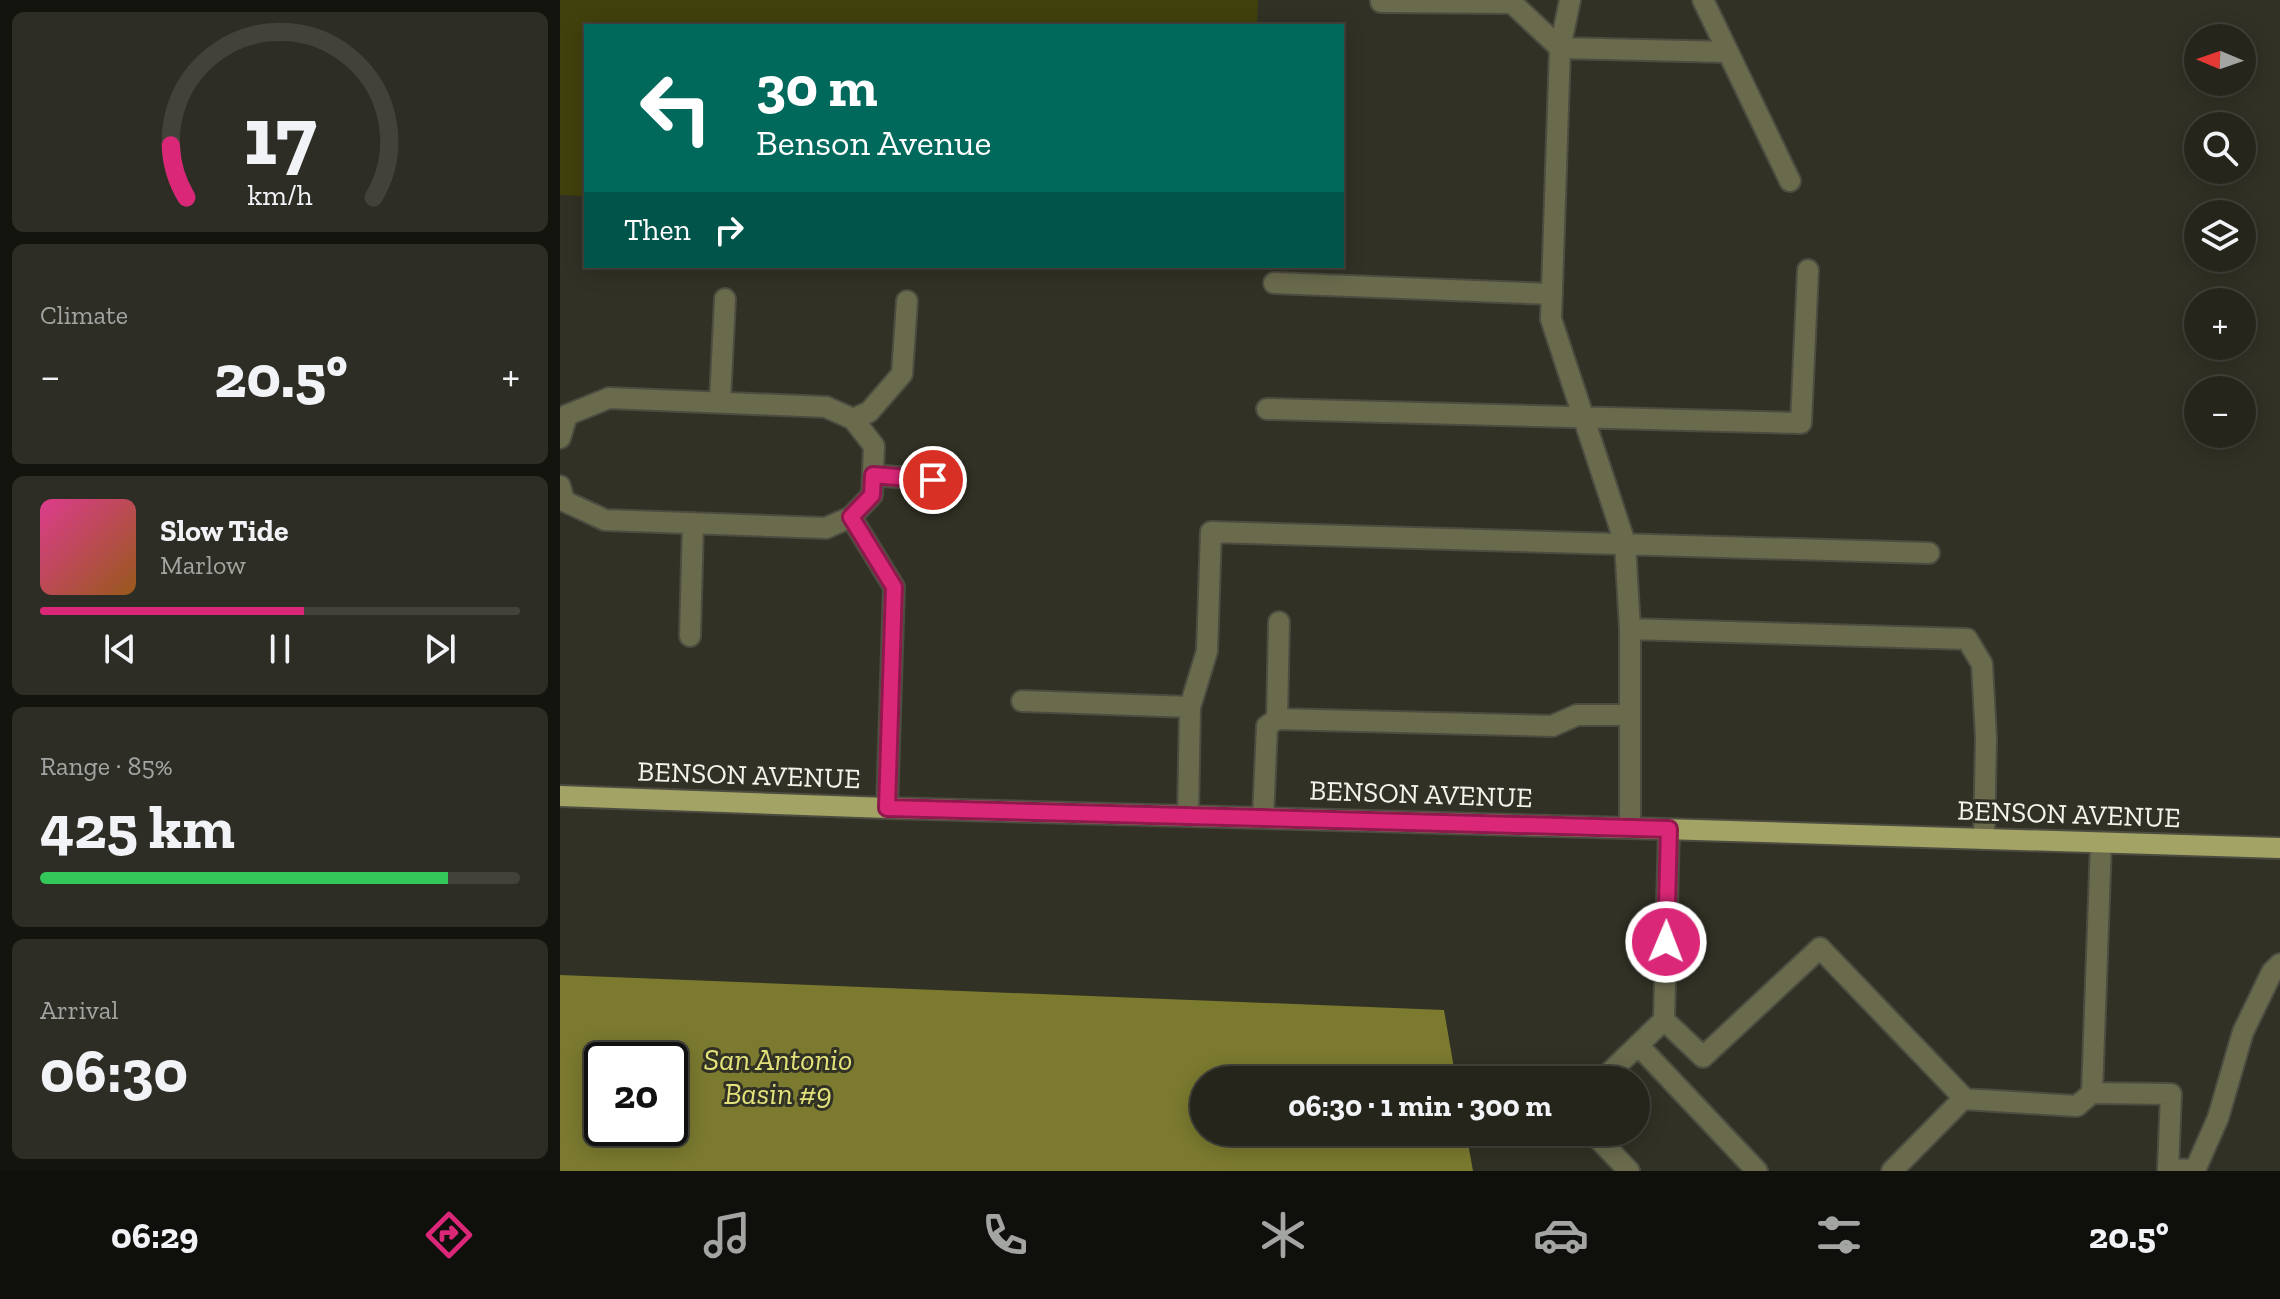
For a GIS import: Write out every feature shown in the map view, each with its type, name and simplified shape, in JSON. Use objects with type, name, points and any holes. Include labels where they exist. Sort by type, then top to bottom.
[{"type":"main road","name":"BENSON AVENUE","points":[[560,796],[2280,848]]},
{"type":"street","points":[[1381,0],[1512,1],[1560,48],[1728,52]]},
{"type":"street","points":[[1570,0],[1560,48],[1551,319],[1625,543],[1630,629],[1630,828]]},
{"type":"street","points":[[1703,0],[1790,181]]},
{"type":"street","points":[[1267,409],[1801,423],[1808,270]]},
{"type":"street","points":[[1274,283],[1552,294]]},
{"type":"street","points":[[720,401],[725,299]]},
{"type":"street","points":[[853,419],[869,412],[902,374],[907,301]]},
{"type":"street","points":[[560,438],[564,412],[609,398],[826,407],[853,419],[874,446],[872,495],[851,517],[826,528],[605,520],[561,497]]},
{"type":"street","points":[[873,475],[933,480]]},
{"type":"street","points":[[851,517],[894,587],[887,808]]},
{"type":"street","points":[[690,636],[693,523]]},
{"type":"street","points":[[1188,816],[1190,707],[1207,651],[1211,532],[1929,553]]},
{"type":"street","points":[[1277,719],[1279,622]]},
{"type":"street","points":[[1630,629],[1967,639],[1982,664],[1986,738],[1984,839]]},
{"type":"street","points":[[1022,701],[1190,707]]},
{"type":"street","points":[[1263,818],[1267,726],[1277,719],[1552,726],[1577,715],[1630,715]]},
{"type":"street","points":[[1616,1066],[1664,1020],[1669,829]]},
{"type":"street","points":[[2092,1093],[2101,843]]},
{"type":"street","points":[[1664,1020],[1703,1057],[1820,948],[1963,1099]]},
{"type":"street","points":[[1892,1171],[1963,1099],[2077,1106],[2092,1093],[2171,1094],[2168,1169],[2195,1170],[2218,1118],[2243,1032],[2272,972],[2280,964]]},
{"type":"street","points":[[1638,1045],[1757,1171]]},
{"type":"street","points":[[1605,1146],[1629,1171]]},
{"type":"shaded area","points":[[560,0],[1258,0],[1257,24],[584,24],[584,196],[560,195]]},
{"type":"water","name":"San Antonio Basin #9","points":[[560,975],[1444,1010],[1454,1066],[1190,1066],[1190,1146],[1469,1146],[1473,1171],[560,1171]]},
{"type":"route","points":[[933,480],[873,475],[872,495],[851,517],[894,587],[887,808],[1669,829],[1666,942]]}]
